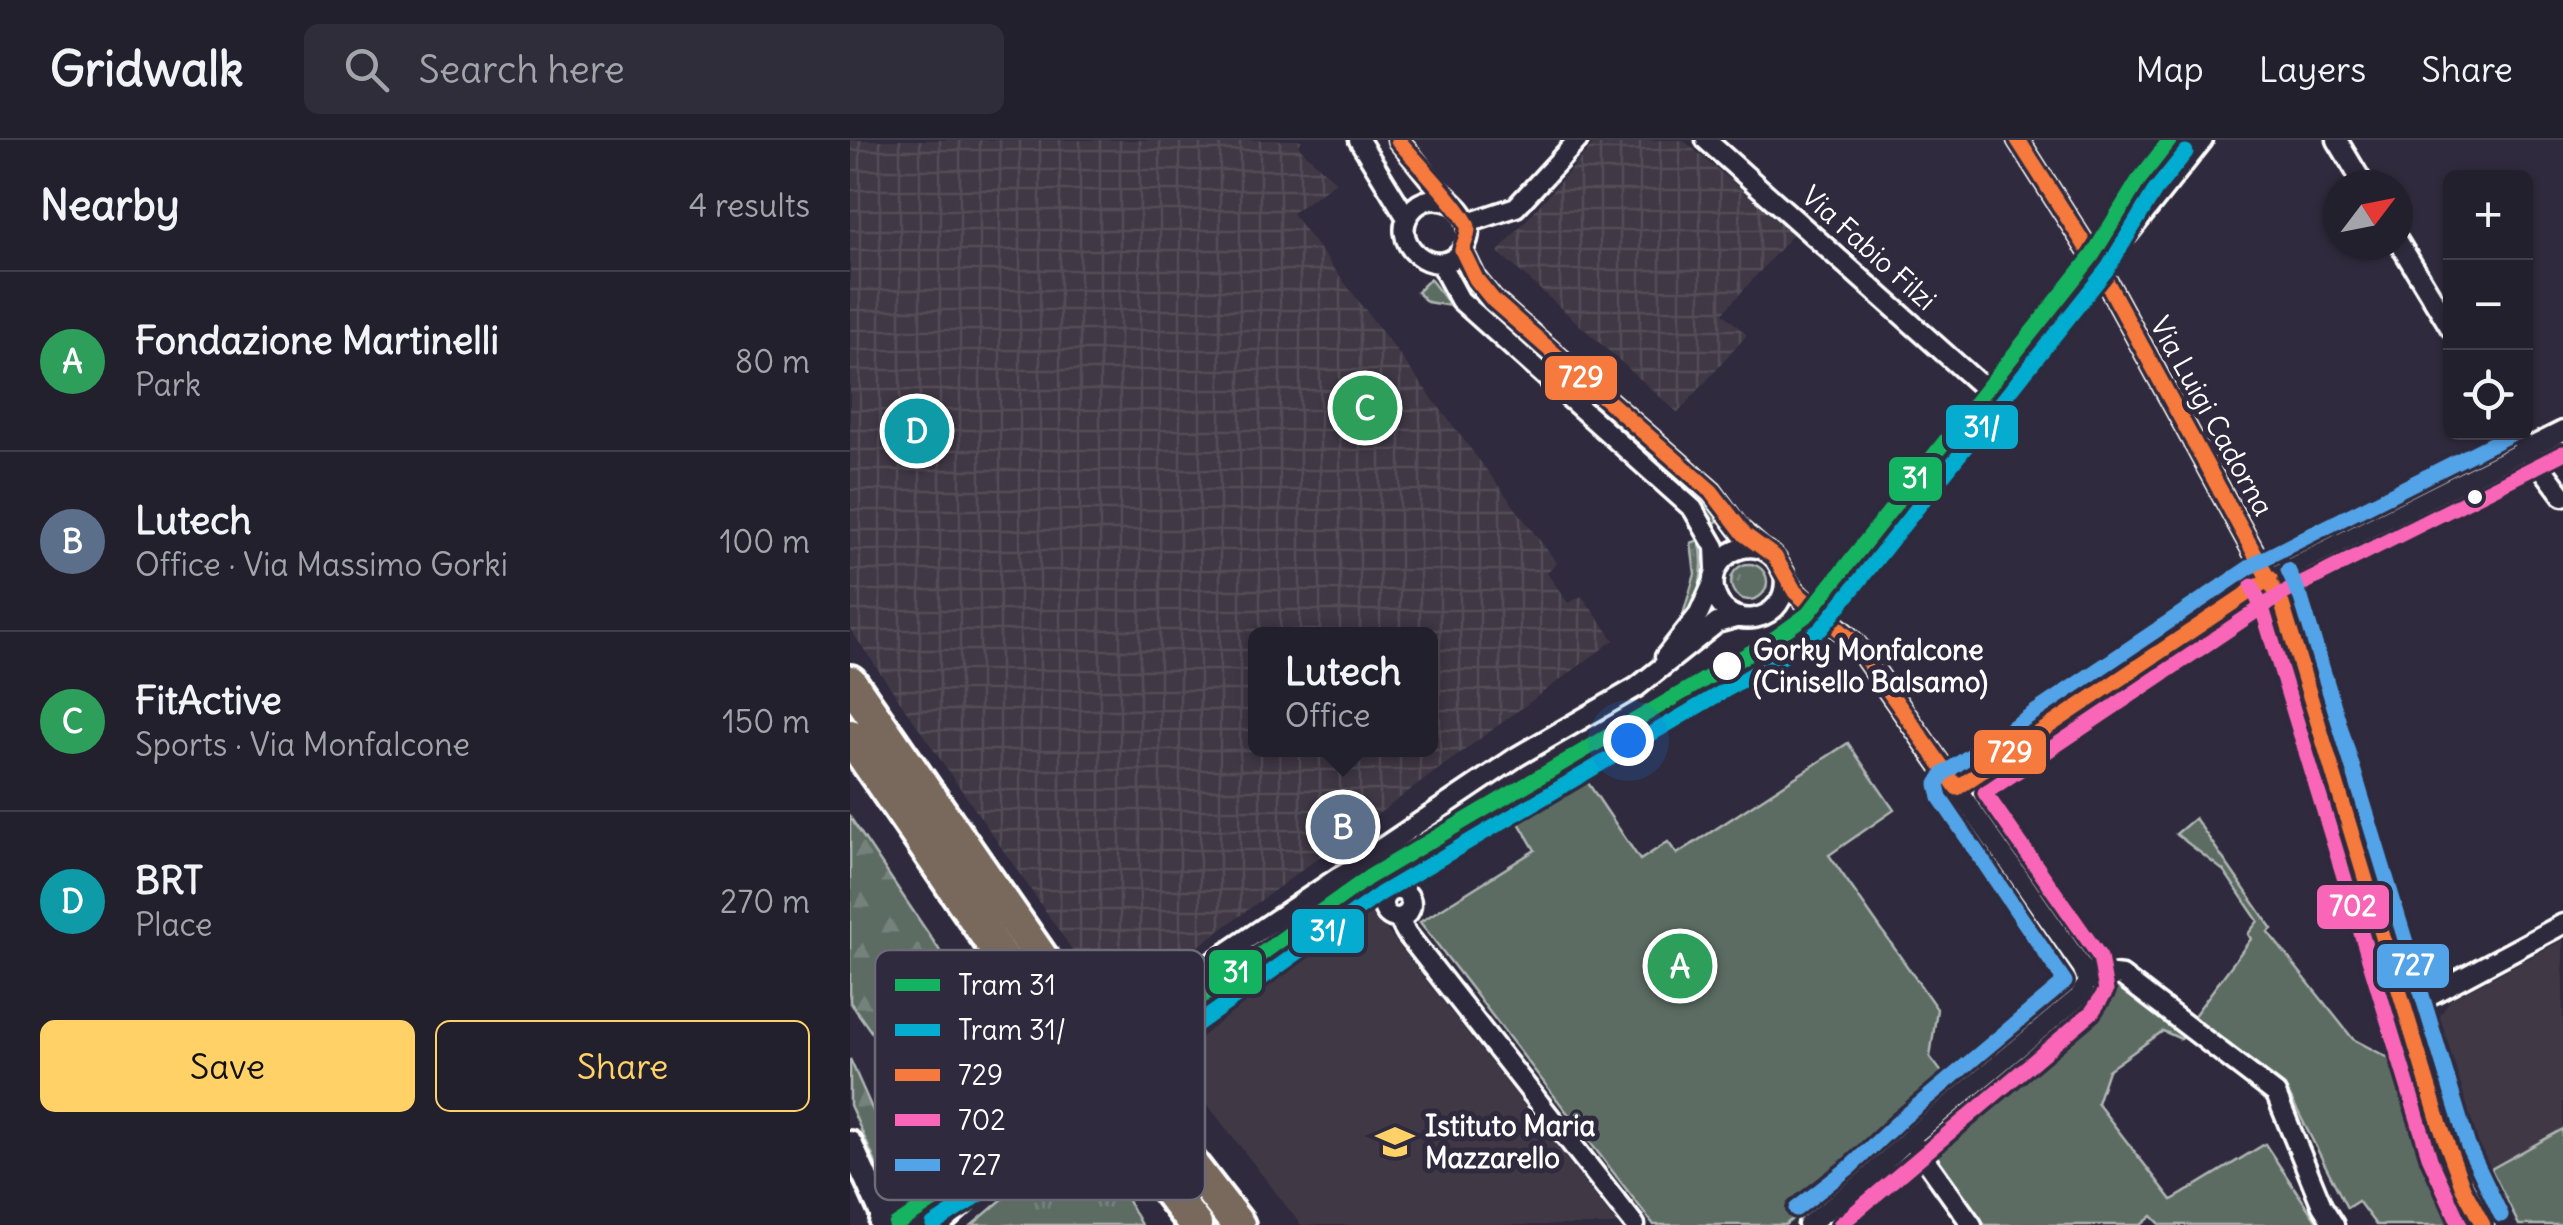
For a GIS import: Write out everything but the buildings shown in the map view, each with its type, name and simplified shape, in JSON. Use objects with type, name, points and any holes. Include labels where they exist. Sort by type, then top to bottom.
[{"type":"highway","points":[[850,682],[1035,950]]},
{"type":"highway","points":[[850,736],[996,950]]},
{"type":"highway","points":[[1205,1182],[1238,1225]]},
{"type":"highway","points":[[1175,1200],[1194,1225]]},
{"type":"street","points":[[1359,140],[1407,218]]},
{"type":"street","points":[[1398,140],[1462,211],[1468,224],[1468,240],[1462,250],[1451,260],[1427,262],[1409,248],[1404,229],[1407,218],[1427,200],[1452,203]]},
{"type":"street","points":[[1468,224],[1516,206],[1578,140]]},
{"type":"street","name":"Via Fabio Filzi","points":[[1706,140],[1977,382],[1989,387],[1998,382]]},
{"type":"street","name":"Via Luigi Cadorna","points":[[2018,140],[2095,261],[2282,604],[2440,1126],[2462,1188],[2482,1225]]},
{"type":"street","points":[[1818,610],[2095,261],[2128,234],[2203,140]]},
{"type":"street","points":[[2337,140],[2355,170]]},
{"type":"street","points":[[1462,250],[1476,279],[1493,300],[1712,492],[1745,535],[1769,553],[1795,592],[1860,650],[2082,967],[2088,982]]},
{"type":"street","points":[[2410,260],[2443,315]]},
{"type":"street","points":[[1440,263],[1460,300],[1693,508],[1717,551],[1715,576],[1720,602],[1739,617]]},
{"type":"street","points":[[1957,788],[2270,578],[2563,431]]},
{"type":"street","points":[[2519,440],[2563,496]]},
{"type":"street","points":[[1646,680],[1696,618],[1723,559],[1738,549],[1752,547],[1769,553]]},
{"type":"street","points":[[1205,993],[1234,958],[1291,908],[1518,756],[1646,680],[1717,623],[1739,617],[1759,618],[1774,610],[1785,590],[1784,573]]},
{"type":"street","points":[[1398,918],[1635,1225]]},
{"type":"street","points":[[2406,1008],[2563,924]]},
{"type":"street","points":[[1808,1225],[2079,997],[2088,982],[2105,974],[2122,976],[2276,1094],[2322,1206],[2334,1225]]},
{"type":"street","points":[[1910,1138],[1972,1225]]},
{"type":"street","points":[[850,1143],[882,1221],[903,1200]]},
{"type":"street","points":[[2462,1188],[2470,1225]]},
{"type":"street","points":[[941,1225],[968,1200]]},
{"type":"shaded area","points":[[850,140],[1302,140],[1298,146],[1336,182],[1292,213],[1557,563],[1547,573],[1568,603],[1582,596],[1614,640],[1193,950],[1072,950],[850,629]]},
{"type":"shaded area","points":[[1597,140],[1683,140],[1793,234],[1723,313],[1747,335],[1678,413],[1498,252]]},
{"type":"shaded area","name":"Istituto Maria Mazzarello","points":[[1366,903],[1618,1225],[1301,1225],[1205,1101],[1205,1034]]},
{"type":"shaded area","points":[[2563,940],[2563,1129],[2483,1174],[2437,1021],[2450,1000]]},
{"type":"green space","points":[[1461,268],[1466,282],[1478,295],[1692,487],[1719,520],[1715,523],[1692,492],[1462,289],[1455,271]]},
{"type":"green space","points":[[1430,279],[1451,306],[1427,302],[1417,292]]},
{"type":"green space","points":[[1699,540],[1700,581],[1694,601],[1682,618],[1695,574],[1691,543]]},
{"type":"green space","points":[[1749,564],[1762,569],[1767,582],[1762,595],[1749,600],[1736,595],[1731,582],[1736,569]]},
{"type":"green space","points":[[1848,743],[1894,810],[1829,855],[1937,1009],[1930,1057],[1953,1087],[1785,1225],[1654,1225],[1420,922],[1535,850],[1515,816],[1584,777],[1640,860],[1668,842],[1677,854]]},
{"type":"green space","points":[[850,817],[939,950],[875,950],[875,1037],[850,1002]]},
{"type":"green space","points":[[2195,818],[2272,929],[2268,932],[2353,1039],[2404,1066],[2452,1225],[2376,1225],[2358,1201],[2347,1208],[2285,1086],[2193,1017],[2251,939],[2248,934],[2258,921],[2224,871],[2176,834]]},
{"type":"green space","points":[[2117,984],[2187,1034],[2181,1039],[2163,1031],[2108,1070],[2097,1103],[2172,1200],[2265,1144],[2319,1225],[2161,1225],[2152,1216],[2141,1225],[1985,1225],[1916,1140]]},
{"type":"green space","points":[[850,1059],[875,1115],[875,1161],[850,1105]]},
{"type":"green space","points":[[2563,1129],[2563,1225],[2519,1225],[2491,1169]]},
{"type":"green space","points":[[1001,1200],[1128,1200],[1141,1225],[972,1225]]},
{"type":"tram line","name":"31","points":[[1205,994],[1369,877],[1775,638],[1808,614],[2092,256],[2138,181],[2170,140]]},
{"type":"tram line","name":"31/","points":[[1205,1019],[1380,894],[1785,655],[1821,629],[2108,268],[2154,192],[2186,152]]},
{"type":"tram line","name":"31","points":[[896,1225],[935,1200]]},
{"type":"tram line","name":"31/","points":[[933,1225],[972,1200]]},
{"type":"transit line","name":"729","points":[[1398,140],[1465,220],[1468,230],[1462,250],[1476,279],[1493,300],[1712,492],[1745,535],[1775,557],[1795,592],[1855,643],[1957,788],[2270,578]]},
{"type":"transit line","name":"729","points":[[2018,140],[2097,264],[2282,604],[2440,1125],[2463,1188],[2483,1225]]},
{"type":"transit line","name":"727","points":[[1796,1209],[2065,982],[1940,798],[1937,784],[1943,774],[2259,561],[2499,440]]},
{"type":"transit line","name":"702","points":[[1840,1225],[2092,1012],[2106,991],[2100,957],[1985,793],[2280,595],[2563,453]]},
{"type":"transit line","name":"727","points":[[2288,570],[2301,598],[2468,1146],[2501,1215]]},
{"type":"transit line","name":"702","points":[[2252,586],[2263,611],[2430,1159],[2460,1225]]},
{"type":"place","name":"FitActive","points":[[1365,408]]},
{"type":"place","name":"BRT","points":[[917,431]]},
{"type":"place","name":"Gorky Monfalcone (Cinisello Balsamo)","points":[[1727,666]]},
{"type":"place","name":"Lutech","points":[[1343,827]]},
{"type":"place","name":"Fondazione Martinelli","points":[[1680,966]]},
{"type":"place","name":"Istituto Maria Mazzarello","points":[[1395,1142]]}]
